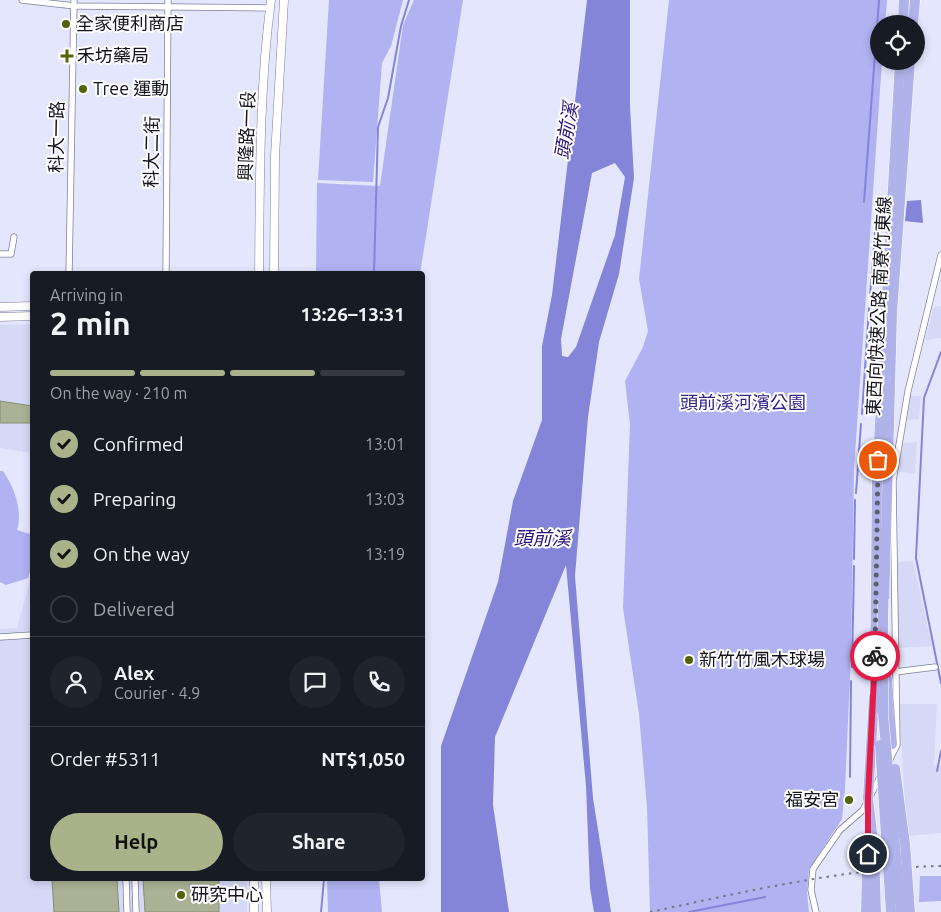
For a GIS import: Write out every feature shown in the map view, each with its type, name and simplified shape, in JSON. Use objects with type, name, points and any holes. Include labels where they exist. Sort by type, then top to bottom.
[{"type":"highway","points":[[903,15],[904,0]]},
{"type":"highway","points":[[914,15],[915,0]]},
{"type":"highway","name":"東西向快速公路 南寮竹東線","points":[[891,912],[875,674],[877,478],[900,70]]},
{"type":"highway","name":"東西向快速公路 南寮竹東線","points":[[901,912],[883,714],[883,598],[892,313],[909,70]]},
{"type":"highway","points":[[883,598],[891,734],[905,844],[910,912]]},
{"type":"highway","points":[[866,912],[868,798],[875,674]]},
{"type":"highway","points":[[868,798],[874,850],[876,912]]},
{"type":"street","points":[[22,0],[75,3],[270,4]]},
{"type":"street","name":"興隆路一段","points":[[274,271],[274,156],[284,0]]},
{"type":"street","name":"科大一路","points":[[69,271],[75,3]]},
{"type":"street","name":"科大二街","points":[[166,271],[168,3]]},
{"type":"street","name":"興隆路一段","points":[[259,271],[260,143],[270,4]]},
{"type":"street","points":[[0,254],[11,254],[14,237]]},
{"type":"street","points":[[816,912],[811,890],[814,869],[840,830],[863,810],[897,745],[893,481],[908,391],[941,255]]},
{"type":"street","points":[[0,307],[30,306]]},
{"type":"street","points":[[0,317],[30,316]]},
{"type":"street","points":[[0,637],[30,635]]},
{"type":"street","points":[[895,672],[935,666]]},
{"type":"street","points":[[126,881],[127,912]]},
{"type":"street","points":[[135,881],[136,912]]},
{"type":"street","points":[[254,881],[254,912]]},
{"type":"street","points":[[266,881],[268,912]]},
{"type":"shaded area","points":[[941,306],[941,338],[925,340],[934,307]]},
{"type":"shaded area","points":[[30,324],[30,453],[0,448],[0,325]]},
{"type":"shaded area","points":[[910,396],[921,396],[919,419],[907,420]]},
{"type":"shaded area","points":[[917,442],[915,474],[899,472],[902,443]]},
{"type":"shaded area","points":[[913,561],[932,646],[897,648],[897,562]]},
{"type":"shaded area","points":[[30,581],[30,881],[247,881],[247,912],[0,912],[0,629],[17,628]]},
{"type":"shaded area","points":[[899,704],[937,704],[934,766],[941,765],[941,833],[907,836]]},
{"type":"green space","points":[[329,0],[403,0],[391,46],[382,63],[373,182],[318,180]]},
{"type":"green space","points":[[414,0],[463,0],[420,271],[316,271],[317,183],[380,186],[403,25]]},
{"type":"green space","name":"頭前溪河濱公園","points":[[669,0],[887,0],[886,15],[870,15],[870,70],[881,70],[854,469],[851,653],[845,789],[842,819],[809,869],[807,892],[809,912],[650,912],[647,807],[639,714],[623,608],[630,425],[625,381],[643,347],[648,331],[639,279]]},
{"type":"green space","points":[[0,471],[3,471],[14,491],[18,507],[19,522],[17,530],[30,534],[30,571],[28,578],[6,585],[0,582]]},
{"type":"green space","points":[[920,876],[941,876],[941,901],[919,902]]},
{"type":"green space","points":[[327,881],[379,881],[382,912],[328,912]]},
{"type":"water","name":"頭前溪","points":[[587,0],[630,0],[630,107],[634,178],[619,274],[599,342],[588,417],[575,576],[593,798],[611,912],[594,912],[590,888],[586,786],[566,565],[495,737],[493,805],[509,912],[441,912],[441,746],[498,582],[513,501],[542,420],[542,346],[552,295]],"holes":[[[615,163],[625,177],[615,235],[576,347],[568,357],[562,356],[561,339],[592,173]]]},
{"type":"water","points":[[921,200],[923,223],[905,221],[907,201]]},
{"type":"building","points":[[0,401],[30,406],[30,423],[0,423]]},
{"type":"building","points":[[52,881],[117,881],[119,912],[54,912]]},
{"type":"building","name":"研究中心","points":[[143,881],[219,881],[219,912],[145,912]]},
{"type":"waterway","points":[[374,271],[378,127],[388,98],[401,26],[409,0]]},
{"type":"waterway","points":[[864,202],[879,0]]},
{"type":"waterway","points":[[870,297],[877,206]]},
{"type":"waterway","points":[[862,414],[869,308]]},
{"type":"waterway","points":[[941,352],[924,398],[916,558],[941,683]]},
{"type":"waterway","points":[[856,493],[861,424]]},
{"type":"waterway","points":[[854,559],[855,500]]},
{"type":"waterway","points":[[852,667],[854,566]]},
{"type":"waterway","points":[[850,777],[851,681]]},
{"type":"waterway","points":[[937,771],[941,751]]},
{"type":"waterway","points":[[321,912],[324,881]]},
{"type":"waterway","points":[[689,912],[765,897]]},
{"type":"railway","points":[[650,912],[758,889],[832,876],[868,871],[941,866]]},
{"type":"way so far","points":[[875,656],[878,460]]},
{"type":"place","name":"全家便利商店","points":[[66,24]]},
{"type":"place","name":"禾坊藥局","points":[[67,56]]},
{"type":"place","name":"Tree 運動","points":[[83,89]]},
{"type":"place","name":"新竹竹風木球場","points":[[689,660]]},
{"type":"place","name":"福安宮","points":[[849,800]]},
{"type":"place","name":"研究中心","points":[[181,895]]},
{"type":"route","points":[[868,854],[868,798],[875,656]]}]
